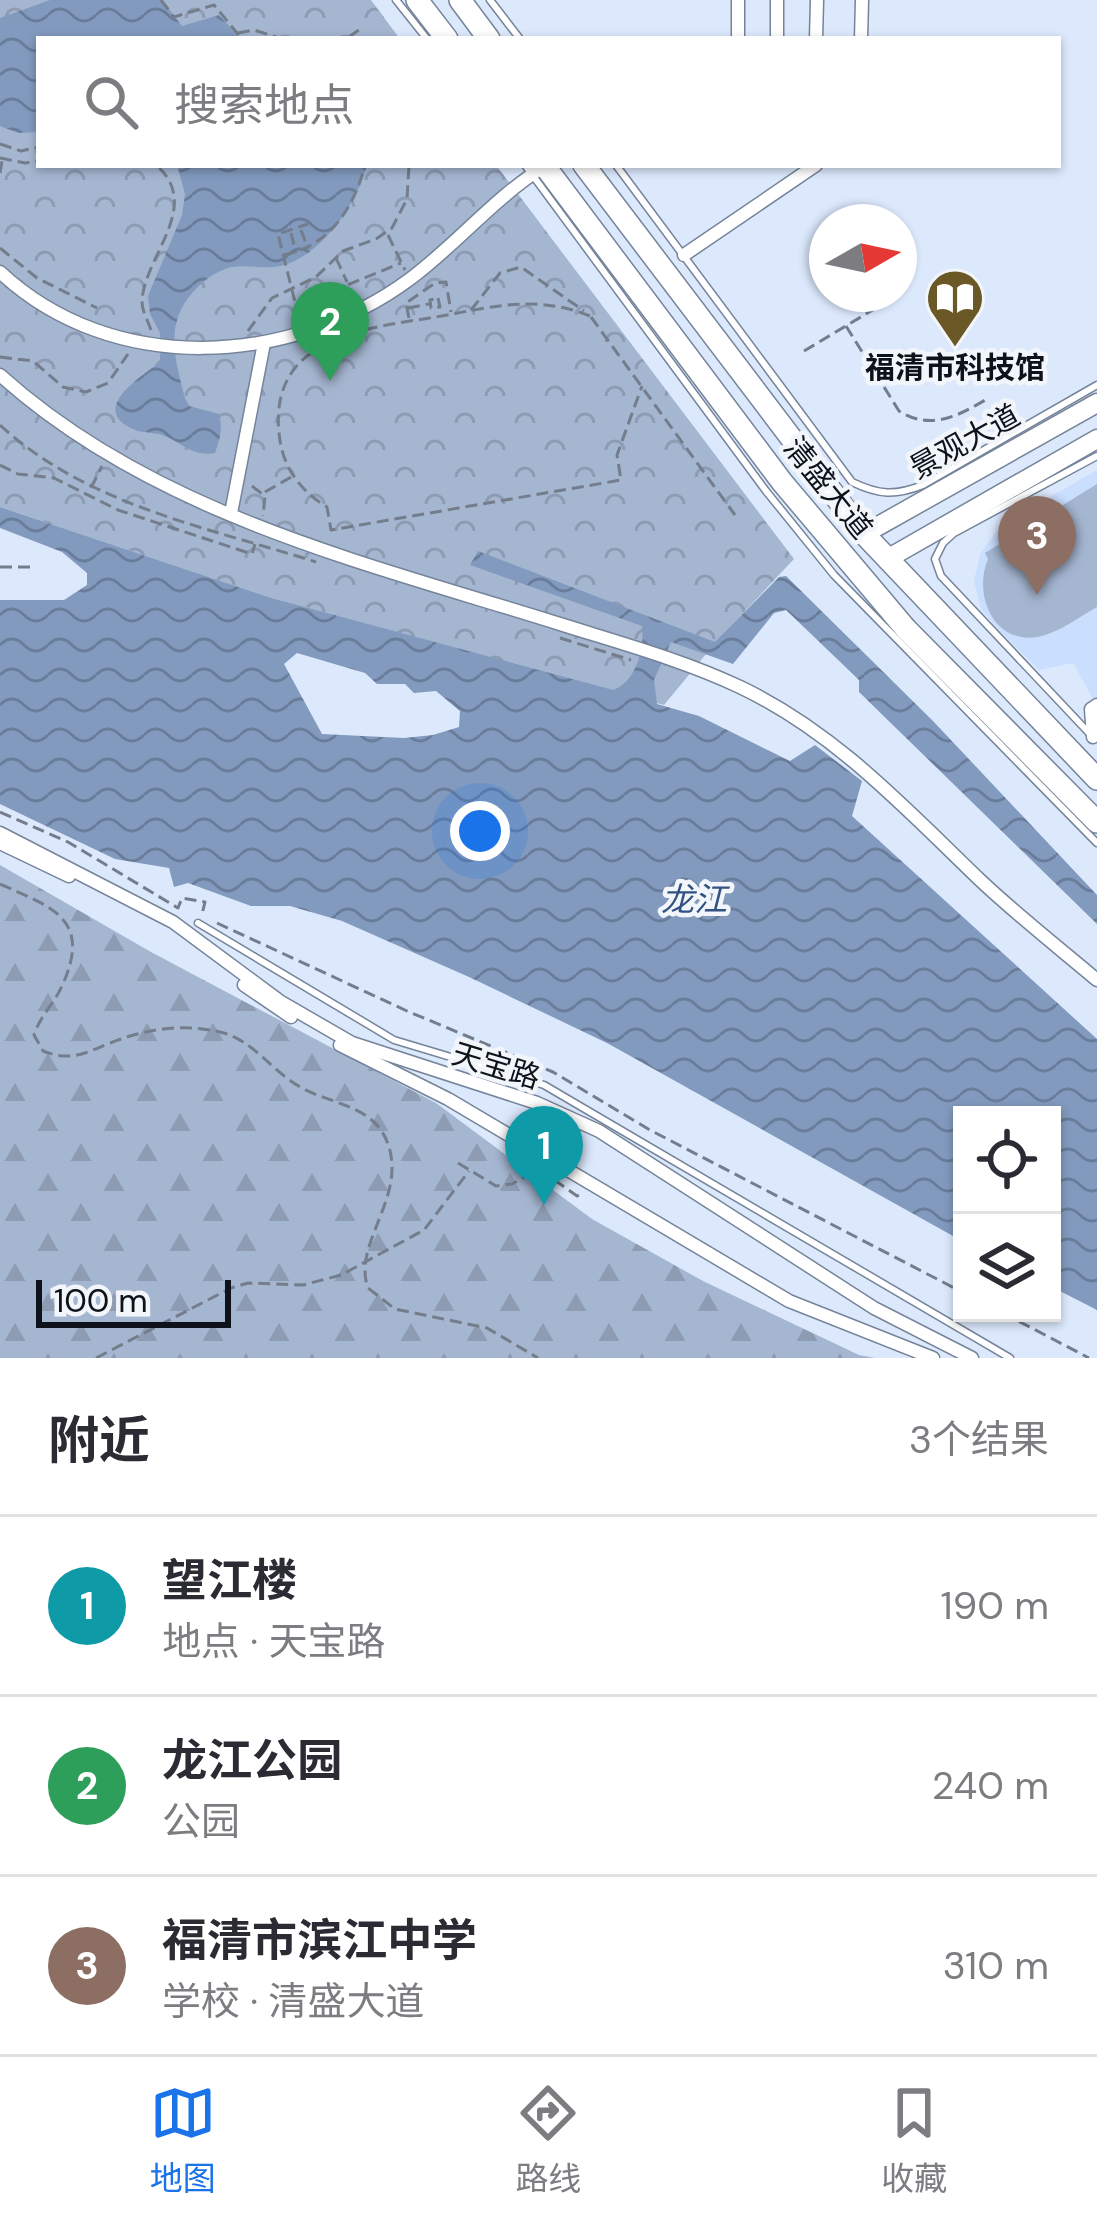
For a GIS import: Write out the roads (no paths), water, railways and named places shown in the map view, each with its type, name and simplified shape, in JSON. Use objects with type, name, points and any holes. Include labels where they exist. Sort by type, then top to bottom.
[{"type":"main road","points":[[417,0],[445,36]]},
{"type":"main road","points":[[460,0],[487,36]]},
{"type":"main road","name":"清盛大道","points":[[537,168],[782,482],[906,629],[1097,822]]},
{"type":"main road","name":"清盛大道","points":[[586,168],[864,534],[1097,778]]},
{"type":"street","points":[[738,0],[738,36]]},
{"type":"street","points":[[777,0],[777,36]]},
{"type":"street","points":[[816,36],[817,0]]},
{"type":"street","points":[[861,36],[862,0]]},
{"type":"street","points":[[0,272],[70,319],[134,342],[197,350],[264,343],[361,309],[411,279],[535,168]]},
{"type":"street","points":[[685,255],[812,168]]},
{"type":"street","points":[[231,513],[264,343]]},
{"type":"street","points":[[0,375],[108,454],[260,527],[664,657],[738,686],[830,741],[1097,980]]},
{"type":"street","name":"景观大道","points":[[864,534],[1097,403]]},
{"type":"street","name":"景观大道","points":[[886,559],[1097,439]]},
{"type":"street","points":[[1095,739],[1091,709],[1097,705]]},
{"type":"street","name":"天宝路","points":[[0,833],[173,922],[281,1002],[352,1043],[537,1103],[598,1131],[874,1308],[972,1358]]},
{"type":"street","name":"天宝路","points":[[0,843],[169,928],[275,1008],[448,1099],[789,1301],[933,1358]]},
{"type":"lane","points":[[396,0],[425,36]]},
{"type":"lane","points":[[490,0],[518,36]]},
{"type":"lane","points":[[537,168],[766,491],[834,575],[1097,843]]},
{"type":"lane","points":[[618,168],[852,482],[875,494],[900,494],[922,485],[1097,385]]},
{"type":"lane","points":[[1071,752],[1095,739],[941,576],[935,560],[954,533],[1097,457]]},
{"type":"lane","points":[[198,923],[394,1040],[544,1085],[1010,1358]]},
{"type":"water","points":[[50,0],[162,0],[182,26],[219,15],[238,36],[36,36],[36,132],[18,133],[0,126],[0,18]]},
{"type":"water","points":[[178,168],[366,168],[347,209],[314,249],[280,266],[221,271],[201,284],[184,304],[175,330],[178,370],[189,406],[219,414],[215,453],[199,453],[162,435],[135,430],[116,413],[122,394],[160,362],[160,333],[150,314],[148,296],[182,215],[185,194]]},
{"type":"water","name":"龙江","points":[[0,507],[272,598],[613,690],[628,680],[637,663],[642,626],[470,565],[478,551],[715,642],[779,577],[786,576],[933,721],[1097,895],[1097,924],[859,692],[859,680],[786,610],[774,613],[733,664],[671,642],[654,680],[657,704],[699,716],[790,761],[815,745],[862,781],[852,816],[1097,1039],[1097,1310],[1061,1292],[1061,1106],[953,1106],[953,1236],[607,1043],[469,977],[342,921],[290,906],[251,906],[188,883],[174,887],[169,868],[115,859],[0,804],[0,600],[64,600],[87,585],[87,573],[62,552],[0,528]],"holes":[[[297,653],[365,673],[377,684],[405,684],[414,693],[436,691],[460,711],[459,727],[404,738],[322,734],[284,664]]]},
{"type":"place","name":"福清市科技馆","points":[[955,349]]},
{"type":"place","name":"龙江公园","points":[[330,381]]},
{"type":"place","name":"福清市滨江中学","points":[[1037,595]]},
{"type":"place","name":"望江楼","points":[[544,1205]]}]
